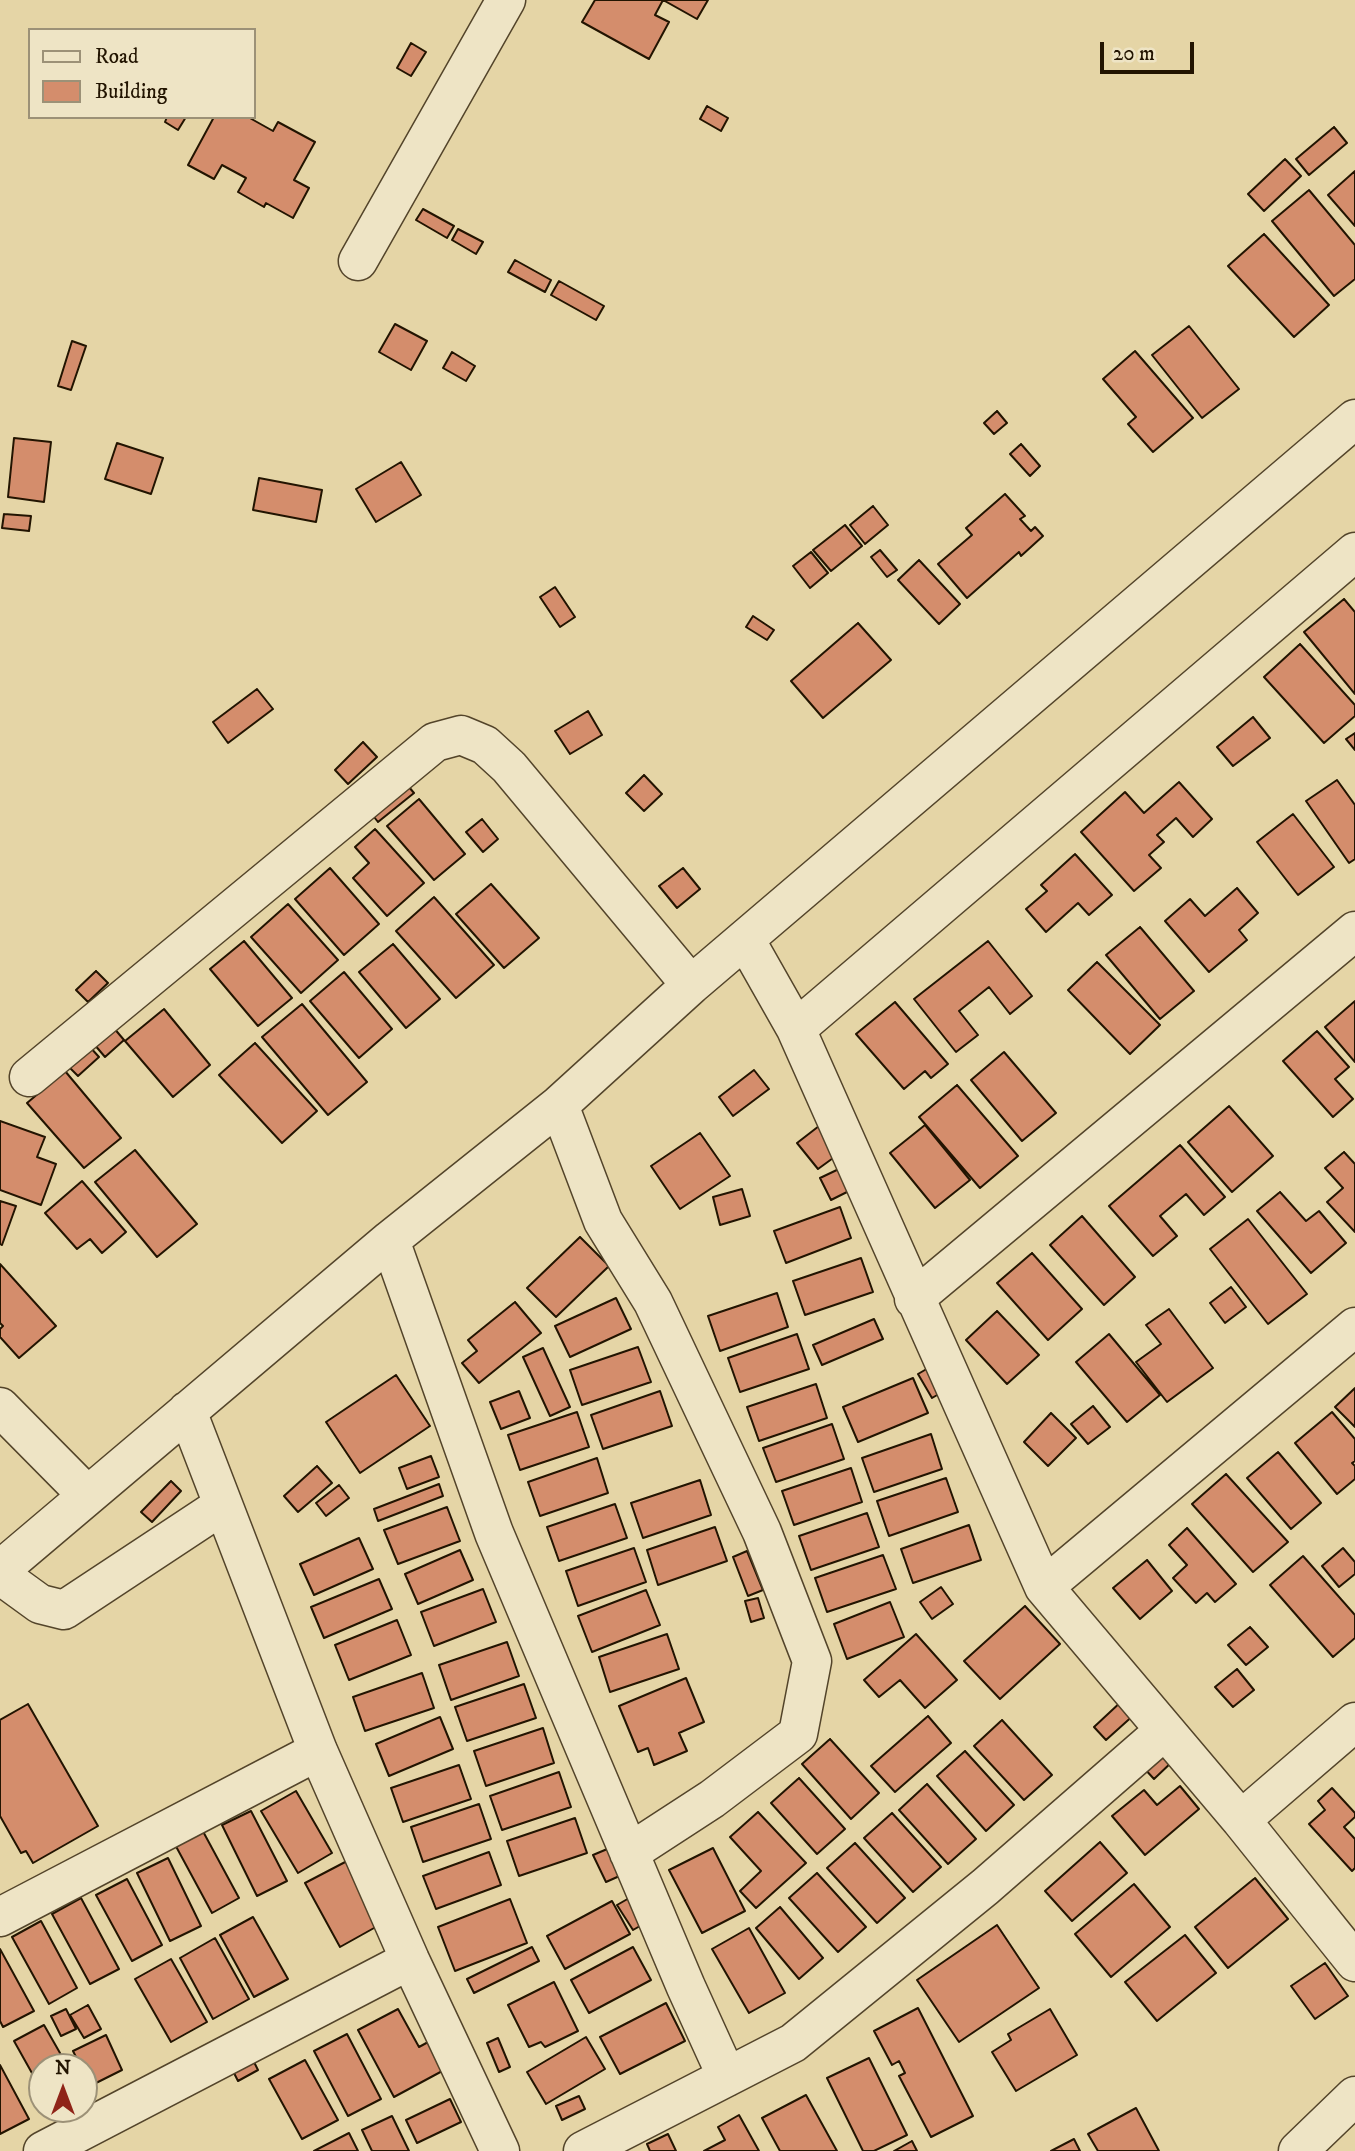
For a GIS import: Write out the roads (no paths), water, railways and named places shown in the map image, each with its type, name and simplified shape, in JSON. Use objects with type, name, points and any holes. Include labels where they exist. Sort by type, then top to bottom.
[{"type":"street","points":[[358,261],[506,0]]},
{"type":"street","points":[[223,1505],[64,1610],[40,1605],[0,1573],[87,1495],[390,1240],[559,1105],[691,985],[1355,419]]},
{"type":"street","points":[[796,1029],[1355,552]]},
{"type":"street","points":[[29,1077],[435,742],[461,735],[485,745],[509,767],[691,985]]},
{"type":"street","points":[[914,1298],[1355,931]]},
{"type":"street","points":[[746,939],[796,1029],[1044,1587],[1241,1820],[1355,1962]]},
{"type":"street","points":[[559,1105],[603,1221],[653,1302],[762,1532],[812,1661],[798,1734],[712,1799],[629,1853]]},
{"type":"street","points":[[390,1240],[494,1533],[727,2077]]},
{"type":"street","points":[[1044,1587],[1355,1327]]},
{"type":"street","points":[[0,1407],[87,1495]]},
{"type":"street","points":[[187,1411],[318,1751],[410,1960],[500,2151]]},
{"type":"street","points":[[1241,1820],[1355,1722]]},
{"type":"street","points":[[583,2151],[793,2043],[985,1887],[1164,1731]]},
{"type":"street","points":[[0,1917],[318,1751]]},
{"type":"street","points":[[43,2151],[410,1960]]},
{"type":"street","points":[[1298,2151],[1355,2095]]}]
